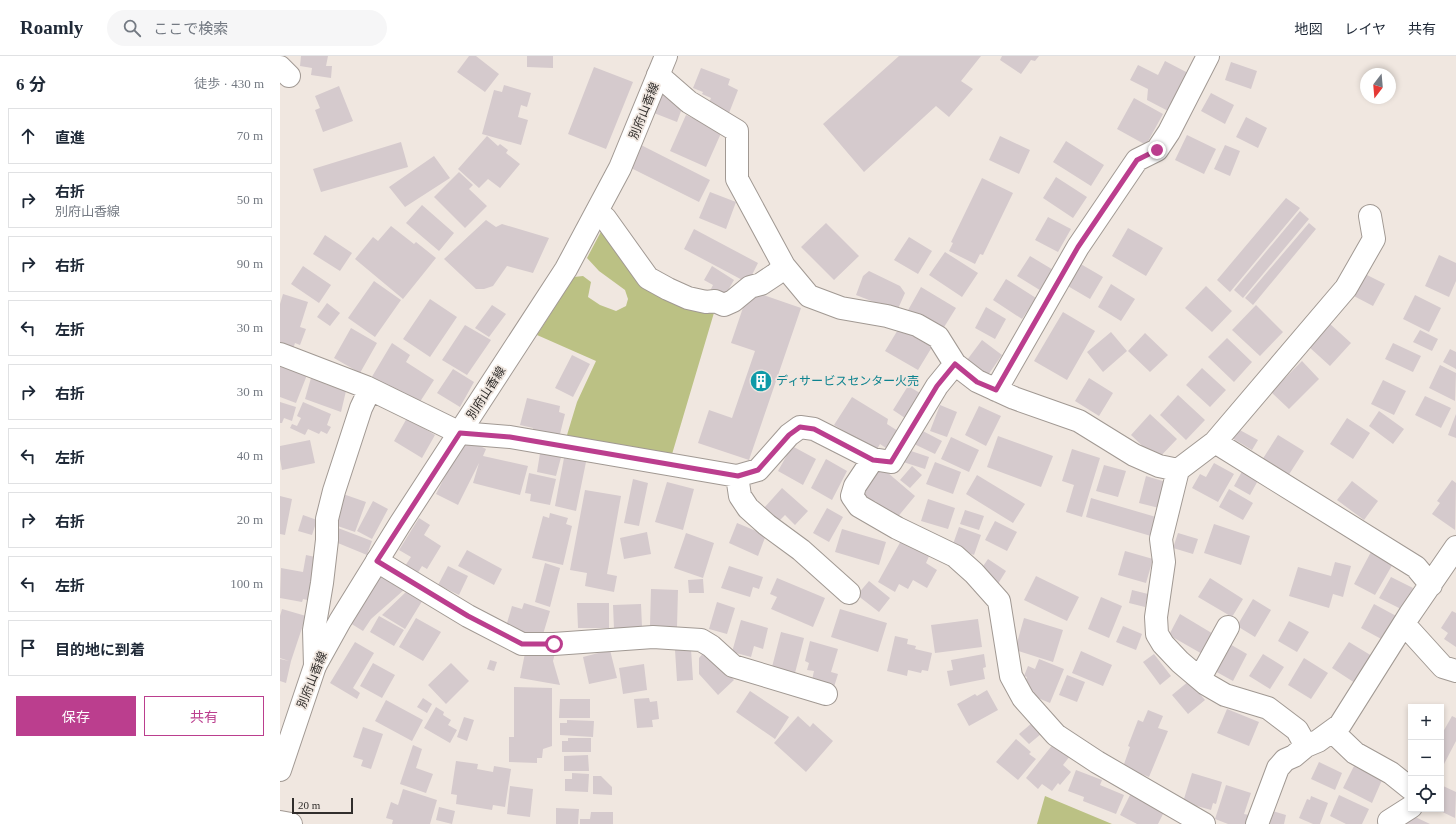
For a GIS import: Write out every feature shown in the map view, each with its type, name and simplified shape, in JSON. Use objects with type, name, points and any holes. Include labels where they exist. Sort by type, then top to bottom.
[{"type":"street","points":[[996,390],[1078,247],[1137,160],[1157,150],[1169,132],[1208,56]]},
{"type":"street","points":[[662,66],[689,102],[737,131],[737,179],[784,266],[809,296],[841,308],[888,316],[917,325],[938,337],[955,364],[977,382],[1079,421],[1134,455],[1159,466],[1178,470]]},
{"type":"street","name":"別府山香線","points":[[280,770],[315,666],[340,621],[377,561],[566,269],[620,168],[662,66]]},
{"type":"street","points":[[597,212],[605,218],[648,278],[688,298],[706,302],[715,301],[724,305],[734,302],[750,287],[761,284],[776,274],[784,266]]},
{"type":"street","points":[[1306,746],[1297,730],[1268,708],[1225,695],[1180,662],[1163,644],[1157,634],[1156,617],[1164,562],[1161,539],[1178,470],[1215,442],[1346,288],[1374,239],[1370,216]]},
{"type":"street","points":[[280,354],[370,389],[460,433],[510,437],[738,476],[758,470],[789,435],[800,427],[814,429],[873,460],[891,462],[937,386],[955,364]]},
{"type":"street","points":[[315,666],[314,630],[322,583],[327,540],[327,519],[334,491],[361,408],[370,389]]},
{"type":"street","points":[[1215,442],[1416,567],[1431,585]]},
{"type":"street","points":[[873,460],[855,486],[852,496],[859,506],[897,528],[955,556],[1000,600],[1010,676],[1023,698],[1056,735],[1097,762],[1204,824]]},
{"type":"street","points":[[738,476],[740,496],[748,508],[767,526],[801,550],[849,593]]},
{"type":"street","points":[[1256,824],[1278,768],[1285,760],[1294,756],[1306,746],[1318,741],[1340,725],[1404,624],[1456,547]]},
{"type":"street","points":[[377,561],[468,616],[522,644],[554,644],[653,637],[701,640],[711,646],[733,666],[826,694]]},
{"type":"street","points":[[1404,624],[1443,667],[1456,671]]},
{"type":"street","points":[[1200,678],[1228,627]]},
{"type":"street","points":[[1332,731],[1356,753],[1391,773],[1408,787]]},
{"type":"street","points":[[1389,821],[1408,809]]},
{"type":"street","points":[[280,822],[291,824]]},
{"type":"green space","points":[[605,224],[649,286],[716,306],[670,461],[567,435],[577,402],[596,361],[537,335],[574,277],[583,276],[591,282],[588,297],[600,305],[616,311],[626,306],[628,299],[625,290],[599,271],[587,258]]},
{"type":"green space","points":[[1045,796],[1112,824],[1037,824]]},
{"type":"building","points":[[301,56],[328,56],[326,66],[332,66],[331,78],[311,75],[312,68],[300,66]]},
{"type":"building","points":[[469,56],[476,56],[499,74],[485,92],[457,72]]},
{"type":"building","points":[[527,56],[553,56],[553,68],[527,67]]},
{"type":"building","points":[[899,56],[981,56],[961,81],[973,89],[949,117],[936,106],[864,172],[823,124]]},
{"type":"building","points":[[1002,56],[1039,56],[1035,61],[1031,60],[1021,74],[1000,60]]},
{"type":"building","points":[[1165,61],[1190,74],[1170,112],[1147,100],[1148,89],[1130,80],[1138,65],[1158,75]]},
{"type":"building","points":[[1231,62],[1257,71],[1251,89],[1225,80]]},
{"type":"building","points":[[594,67],[633,82],[606,149],[568,134]]},
{"type":"building","points":[[701,68],[730,79],[728,85],[738,90],[729,113],[708,105],[711,98],[702,94],[703,92],[693,88]]},
{"type":"building","points":[[504,85],[531,93],[527,107],[521,105],[518,117],[528,120],[521,145],[482,134],[494,90],[502,92]]},
{"type":"building","points":[[339,86],[353,121],[323,132],[315,110],[320,108],[315,96]]},
{"type":"building","points":[[662,92],[684,103],[677,122],[654,113]]},
{"type":"building","points":[[1211,93],[1234,105],[1225,124],[1201,111]]},
{"type":"building","points":[[1134,98],[1163,114],[1146,145],[1117,129]]},
{"type":"building","points":[[686,115],[722,131],[706,167],[670,151]]},
{"type":"building","points":[[1246,117],[1267,128],[1258,148],[1236,137]]},
{"type":"building","points":[[1187,135],[1216,149],[1204,174],[1175,160]]},
{"type":"building","points":[[487,136],[498,146],[500,144],[508,150],[506,153],[520,164],[500,188],[488,179],[479,188],[458,169]]},
{"type":"building","points":[[1000,136],[1030,150],[1019,174],[989,160]]},
{"type":"building","points":[[1066,141],[1104,165],[1091,186],[1053,162]]},
{"type":"building","points":[[401,142],[408,167],[321,192],[313,169]]},
{"type":"building","points":[[641,145],[710,180],[699,202],[629,167]]},
{"type":"building","points":[[1225,145],[1240,151],[1230,176],[1214,169]]},
{"type":"building","points":[[434,156],[450,178],[405,207],[389,187]]},
{"type":"building","points":[[459,172],[473,185],[469,189],[487,206],[465,228],[434,197]]},
{"type":"building","points":[[1056,177],[1087,197],[1073,218],[1043,198]]},
{"type":"building","points":[[982,178],[1013,193],[983,255],[980,254],[975,264],[949,251],[953,243],[951,242]]},
{"type":"building","points":[[710,192],[736,202],[726,229],[699,218]]},
{"type":"building","points":[[1286,198],[1300,208],[1230,292],[1217,280]]},
{"type":"building","points":[[422,205],[454,233],[439,251],[406,223]]},
{"type":"building","points":[[1300,211],[1309,219],[1243,298],[1234,290]]},
{"type":"building","points":[[1048,217],[1071,229],[1058,252],[1035,240]]},
{"type":"building","points":[[486,220],[496,227],[502,224],[549,238],[533,273],[507,266],[493,286],[484,289],[476,289],[444,259]]},
{"type":"building","points":[[826,223],[859,256],[834,280],[801,247]]},
{"type":"building","points":[[1309,223],[1316,229],[1253,305],[1245,298]]},
{"type":"building","points":[[391,226],[414,244],[416,242],[436,258],[403,299],[355,259],[373,237],[378,241]]},
{"type":"building","points":[[1128,228],[1163,248],[1146,276],[1112,256]]},
{"type":"building","points":[[694,229],[758,263],[748,283],[684,249]]},
{"type":"building","points":[[325,235],[352,253],[340,271],[313,254]]},
{"type":"building","points":[[909,237],[932,251],[918,274],[894,260]]},
{"type":"building","points":[[945,252],[978,273],[962,297],[929,275]]},
{"type":"building","points":[[1439,255],[1456,263],[1456,281],[1449,297],[1425,286]]},
{"type":"building","points":[[1030,256],[1055,271],[1043,292],[1017,276]]},
{"type":"building","points":[[1079,263],[1103,277],[1090,299],[1066,285]]},
{"type":"building","points":[[303,266],[331,285],[319,303],[291,284]]},
{"type":"building","points":[[712,266],[734,280],[723,299],[710,291],[713,285],[704,280]]},
{"type":"building","points":[[869,271],[900,286],[905,293],[897,311],[856,295],[863,276]]},
{"type":"building","points":[[1361,272],[1385,284],[1373,306],[1350,294]]},
{"type":"building","points":[[1006,279],[1036,298],[1022,319],[993,300]]},
{"type":"building","points":[[374,281],[401,300],[375,337],[348,318]]},
{"type":"building","points":[[1111,284],[1135,299],[1121,321],[1098,307]]},
{"type":"building","points":[[1206,286],[1232,311],[1212,332],[1185,308]]},
{"type":"building","points":[[921,287],[956,308],[941,332],[907,312]]},
{"type":"building","name":"ディサービスセンター火売","points":[[749,290],[801,308],[749,460],[698,443],[709,410],[732,418],[755,351],[731,343]]},
{"type":"building","points":[[283,294],[308,302],[300,327],[306,329],[300,345],[295,343],[293,349],[280,345],[280,304]]},
{"type":"building","points":[[1415,295],[1441,308],[1429,332],[1403,319]]},
{"type":"building","points":[[430,299],[457,317],[430,357],[403,339]]},
{"type":"building","points":[[327,303],[340,313],[330,326],[317,317]]},
{"type":"building","points":[[492,305],[506,314],[489,337],[475,328]]},
{"type":"building","points":[[1256,305],[1283,332],[1260,356],[1232,330]]},
{"type":"building","points":[[986,307],[1006,319],[995,339],[975,328]]},
{"type":"building","points":[[1063,312],[1095,331],[1067,380],[1034,361]]},
{"type":"building","points":[[1329,323],[1351,343],[1330,366],[1308,346]]},
{"type":"building","points":[[465,325],[491,340],[467,375],[442,360]]},
{"type":"building","points":[[351,328],[377,343],[360,373],[334,358]]},
{"type":"building","points":[[899,328],[932,347],[918,370],[885,351]]},
{"type":"building","points":[[1420,330],[1438,339],[1432,351],[1413,342]]},
{"type":"building","points":[[1111,332],[1127,351],[1103,372],[1087,352]]},
{"type":"building","points":[[1145,333],[1168,355],[1150,372],[1128,351]]},
{"type":"building","points":[[1227,338],[1252,362],[1234,382],[1208,357]]},
{"type":"building","points":[[982,340],[1002,355],[988,375],[967,360]]},
{"type":"building","points":[[392,343],[410,355],[406,362],[434,380],[416,408],[370,380]]},
{"type":"building","points":[[1393,343],[1421,356],[1413,372],[1385,359]]},
{"type":"building","points":[[1450,349],[1456,352],[1456,369],[1443,362]]},
{"type":"building","points":[[572,355],[590,364],[573,397],[555,388]]},
{"type":"building","points":[[1302,361],[1319,379],[1289,409],[1271,392]]},
{"type":"building","points":[[280,364],[307,375],[296,403],[280,397]]},
{"type":"building","points":[[1440,365],[1456,373],[1455,401],[1429,388]]},
{"type":"building","points":[[1202,368],[1226,390],[1210,407],[1186,385]]},
{"type":"building","points":[[453,369],[474,382],[460,407],[437,393]]},
{"type":"building","points":[[313,371],[327,376],[325,384],[346,391],[341,412],[305,399]]},
{"type":"building","points":[[1089,378],[1113,393],[1099,416],[1075,401]]},
{"type":"building","points":[[1383,380],[1406,391],[1394,415],[1371,404]]},
{"type":"building","points":[[908,386],[920,393],[905,418],[893,410]]},
{"type":"building","points":[[1178,395],[1205,420],[1186,440],[1160,415]]},
{"type":"building","points":[[1425,396],[1451,408],[1441,428],[1415,415]]},
{"type":"building","points":[[852,397],[888,419],[887,424],[898,431],[886,448],[880,444],[876,451],[834,425]]},
{"type":"building","points":[[527,398],[560,406],[559,412],[565,414],[559,438],[534,432],[533,428],[520,425]]},
{"type":"building","points":[[280,402],[296,407],[292,421],[284,418],[282,423],[280,423]]},
{"type":"building","points":[[303,402],[331,414],[327,425],[331,427],[327,434],[321,431],[319,434],[308,429],[305,435],[290,428],[292,424],[297,426],[301,418],[297,416]]},
{"type":"building","points":[[940,405],[957,412],[947,437],[930,431]]},
{"type":"building","points":[[979,406],[1001,416],[986,446],[965,435]]},
{"type":"building","points":[[1379,411],[1404,429],[1393,444],[1369,426]]},
{"type":"building","points":[[1150,414],[1177,439],[1157,460],[1131,435]]},
{"type":"building","points":[[1456,414],[1456,438],[1448,435]]},
{"type":"building","points":[[407,418],[435,435],[422,458],[394,441]]},
{"type":"building","points":[[1347,418],[1370,433],[1353,459],[1330,444]]},
{"type":"building","points":[[919,429],[942,441],[935,454],[912,443]]},
{"type":"building","points":[[1238,429],[1258,440],[1252,450],[1232,438]]},
{"type":"building","points":[[1278,435],[1304,451],[1288,476],[1262,460]]},
{"type":"building","points":[[998,436],[1053,456],[1041,487],[987,467]]},
{"type":"building","points":[[951,437],[979,450],[969,472],[941,459]]},
{"type":"building","points":[[464,438],[486,449],[483,456],[528,466],[520,495],[473,483],[479,463],[458,505],[436,494]]},
{"type":"building","points":[[310,440],[315,463],[282,470],[280,446]]},
{"type":"building","points":[[792,446],[816,459],[803,485],[778,471]]},
{"type":"building","points":[[541,447],[563,450],[556,476],[537,472]]},
{"type":"building","points":[[905,449],[929,457],[925,469],[900,461]]},
{"type":"building","points":[[1072,449],[1100,458],[1082,517],[1066,512],[1074,485],[1062,481]]},
{"type":"building","points":[[564,458],[586,462],[576,511],[555,506]]},
{"type":"building","points":[[826,459],[847,471],[832,500],[811,488]]},
{"type":"building","points":[[935,462],[961,472],[953,494],[926,484]]},
{"type":"building","points":[[1214,463],[1234,474],[1218,502],[1192,488],[1200,474],[1206,477]]},
{"type":"building","points":[[1104,465],[1126,471],[1118,497],[1096,491]]},
{"type":"building","points":[[912,466],[922,475],[910,488],[900,480]]},
{"type":"building","points":[[1245,466],[1261,475],[1250,495],[1234,486]]},
{"type":"building","points":[[881,467],[915,496],[896,519],[875,501],[872,504],[859,493]]},
{"type":"building","points":[[529,473],[556,479],[550,505],[530,501],[531,494],[525,493]]},
{"type":"building","points":[[977,475],[1025,504],[1013,523],[966,494]]},
{"type":"building","points":[[1146,476],[1166,482],[1159,508],[1139,503]]},
{"type":"building","points":[[633,479],[648,483],[639,526],[624,523]]},
{"type":"building","points":[[1452,480],[1456,483],[1455,530],[1432,514],[1440,503],[1437,501]]},
{"type":"building","points":[[1352,481],[1378,501],[1364,520],[1337,500]]},
{"type":"building","points":[[667,482],[694,489],[683,530],[655,522]]},
{"type":"building","points":[[782,488],[808,511],[795,525],[785,515],[778,522],[764,508]]},
{"type":"building","points":[[1229,489],[1253,503],[1243,520],[1219,507]]},
{"type":"building","points":[[585,490],[621,496],[607,574],[617,576],[614,592],[585,586],[587,573],[570,570]]},
{"type":"building","points":[[343,494],[366,502],[355,532],[329,523]]},
{"type":"building","points":[[280,496],[292,499],[285,535],[280,534]]},
{"type":"building","points":[[1091,498],[1156,517],[1151,536],[1086,517]]},
{"type":"building","points":[[928,499],[955,508],[948,529],[921,521]]},
{"type":"building","points":[[373,501],[388,509],[372,539],[357,531]]},
{"type":"building","points":[[827,508],[843,517],[829,542],[813,533]]},
{"type":"building","points":[[965,510],[984,516],[979,530],[960,524]]},
{"type":"building","points":[[550,513],[568,518],[566,524],[572,526],[563,565],[532,558],[543,516],[549,518]]},
{"type":"building","points":[[303,515],[317,520],[312,535],[298,531]]},
{"type":"building","points":[[419,518],[430,525],[424,535],[441,546],[427,569],[422,566],[417,574],[405,566],[411,557],[399,550]]},
{"type":"building","points":[[995,521],[1017,532],[1007,551],[985,540]]},
{"type":"building","points":[[737,523],[766,535],[758,556],[729,543]]},
{"type":"building","points":[[1214,524],[1250,536],[1241,565],[1204,553]]},
{"type":"building","points":[[959,527],[981,535],[974,555],[952,547]]},
{"type":"building","points":[[338,528],[372,541],[367,555],[333,541]]},
{"type":"building","points":[[842,529],[886,542],[879,565],[835,552]]},
{"type":"building","points":[[647,532],[651,554],[624,559],[620,538]]},
{"type":"building","points":[[686,533],[714,543],[703,578],[674,568]]},
{"type":"building","points":[[1178,533],[1198,539],[1193,554],[1173,548]]},
{"type":"building","points":[[902,539],[930,554],[926,563],[937,570],[927,588],[913,580],[908,589],[899,584],[895,592],[878,582]]},
{"type":"building","points":[[467,550],[502,569],[494,585],[458,566]]},
{"type":"building","points":[[1372,550],[1394,562],[1375,595],[1354,584]]},
{"type":"building","points":[[1125,551],[1153,559],[1146,583],[1118,575]]},
{"type":"building","points":[[306,555],[320,558],[312,601],[303,599],[302,602],[280,598],[281,568],[303,572]]},
{"type":"building","points":[[988,559],[1006,571],[996,587],[977,575]]},
{"type":"building","points":[[1335,562],[1351,566],[1343,597],[1333,594],[1329,608],[1289,596],[1298,567],[1331,576]]},
{"type":"building","points":[[545,563],[560,568],[550,607],[535,602]]},
{"type":"building","points":[[448,566],[468,576],[459,595],[438,585]]},
{"type":"building","points":[[729,566],[763,577],[759,589],[753,587],[750,597],[721,588]]},
{"type":"building","points":[[380,574],[405,589],[371,619],[363,631],[350,623]]},
{"type":"building","points":[[1036,576],[1079,597],[1067,621],[1024,600]]},
{"type":"building","points":[[1391,577],[1413,588],[1403,610],[1379,598]]},
{"type":"building","points":[[777,578],[825,598],[813,627],[771,609],[777,597],[770,594]]},
{"type":"building","points":[[1210,578],[1243,599],[1232,617],[1198,597]]},
{"type":"building","points":[[703,579],[704,593],[689,593],[688,580]]},
{"type":"building","points":[[869,581],[890,598],[879,612],[857,595]]},
{"type":"building","points":[[409,589],[424,598],[405,629],[382,615]]},
{"type":"building","points":[[651,589],[678,590],[677,627],[650,626]]},
{"type":"building","points":[[1132,590],[1148,594],[1145,607],[1129,603]]},
{"type":"building","points":[[1101,597],[1122,606],[1109,638],[1088,629]]},
{"type":"building","points":[[1253,599],[1271,610],[1255,637],[1237,626]]},
{"type":"building","points":[[717,602],[735,608],[727,634],[709,629]]},
{"type":"building","points":[[524,603],[550,611],[541,641],[505,630],[512,606],[522,609]]},
{"type":"building","points":[[577,603],[609,603],[609,628],[578,628]]},
{"type":"building","points":[[641,604],[642,627],[614,629],[613,605]]},
{"type":"building","points":[[1374,604],[1398,617],[1385,641],[1361,628]]},
{"type":"building","points":[[282,609],[306,616],[291,661],[286,683],[280,681],[280,659],[289,661],[280,658],[280,616]]},
{"type":"building","points":[[840,609],[887,623],[878,652],[831,637]]},
{"type":"building","points":[[1452,611],[1456,613],[1456,647],[1444,639],[1448,633],[1441,628]]},
{"type":"building","points":[[1180,614],[1215,635],[1204,655],[1169,635]]},
{"type":"building","points":[[379,616],[404,630],[394,646],[370,632]]},
{"type":"building","points":[[416,618],[441,632],[423,661],[399,647]]},
{"type":"building","points":[[1024,618],[1063,630],[1053,662],[1015,650]]},
{"type":"building","points":[[978,619],[982,647],[935,653],[931,625]]},
{"type":"building","points":[[741,620],[768,628],[763,649],[754,646],[751,657],[732,652]]},
{"type":"building","points":[[1289,621],[1309,632],[1297,652],[1278,641]]},
{"type":"building","points":[[1123,626],[1142,634],[1136,650],[1116,642]]},
{"type":"building","points":[[781,632],[804,638],[795,673],[772,667]]},
{"type":"building","points":[[895,636],[908,639],[907,644],[916,646],[915,649],[932,653],[928,671],[922,670],[921,673],[908,670],[907,676],[887,671]]},
{"type":"building","points":[[810,641],[838,649],[831,672],[838,674],[834,687],[812,680],[814,671],[807,670],[809,663],[805,661]]},
{"type":"building","points":[[355,642],[374,653],[353,688],[360,693],[357,699],[330,683]]},
{"type":"building","points":[[1349,642],[1372,656],[1355,683],[1332,668]]},
{"type":"building","points":[[1228,643],[1247,654],[1233,681],[1213,670]]},
{"type":"building","points":[[526,648],[555,653],[553,661],[560,685],[520,678]]},
{"type":"building","points":[[691,649],[693,680],[677,681],[675,650]]},
{"type":"building","points":[[610,650],[617,678],[589,684],[583,657]]},
{"type":"building","points":[[706,650],[734,680],[718,695],[699,674],[699,658]]},
{"type":"building","points":[[1081,651],[1112,665],[1103,686],[1072,673]]},
{"type":"building","points":[[984,654],[986,667],[983,668],[985,679],[950,686],[947,671],[953,670],[951,660]]},
{"type":"building","points":[[1154,654],[1171,676],[1160,685],[1143,662]]},
{"type":"building","points":[[1263,654],[1284,667],[1270,689],[1249,676]]},
{"type":"building","points":[[1304,658],[1328,673],[1311,699],[1288,685]]},
{"type":"building","points":[[1039,659],[1064,669],[1050,703],[1021,691],[1027,677],[1024,676],[1028,666],[1035,669]]},
{"type":"building","points":[[490,660],[497,662],[494,671],[487,669]]},
{"type":"building","points":[[373,663],[395,675],[382,698],[360,686]]},
{"type":"building","points":[[451,663],[469,681],[446,704],[428,685]]},
{"type":"building","points":[[644,664],[647,690],[623,694],[619,668]]},
{"type":"building","points":[[1067,675],[1085,682],[1077,702],[1059,695]]},
{"type":"building","points":[[1189,681],[1205,700],[1188,714],[1172,695]]},
{"type":"building","points":[[514,687],[552,688],[552,746],[543,749],[542,758],[537,758],[537,763],[509,762],[509,737],[514,737]]},
{"type":"building","points":[[987,690],[998,710],[969,726],[957,704],[975,694],[977,696]]},
{"type":"building","points":[[750,691],[789,717],[775,739],[736,712]]},
{"type":"building","points":[[423,698],[432,704],[427,713],[417,707]]},
{"type":"building","points":[[649,698],[650,702],[657,701],[659,719],[652,720],[653,727],[637,728],[634,699]]},
{"type":"building","points":[[560,699],[590,699],[590,718],[559,718]]},
{"type":"building","points":[[386,700],[423,720],[412,741],[375,721]]},
{"type":"building","points":[[436,707],[444,712],[443,715],[451,720],[448,725],[457,730],[450,743],[424,728]]},
{"type":"building","points":[[1227,709],[1259,722],[1249,746],[1217,733]]},
{"type":"building","points":[[1148,710],[1163,716],[1158,728],[1168,731],[1149,777],[1123,767],[1130,747],[1128,746],[1138,720],[1143,722]]},
{"type":"building","points":[[798,716],[810,727],[813,723],[833,741],[806,772],[774,743]]},
{"type":"building","points":[[1452,716],[1456,718],[1456,741],[1444,764],[1444,740],[1444,730]]},
{"type":"building","points":[[464,717],[474,720],[467,741],[457,737]]},
{"type":"building","points":[[567,720],[594,721],[593,737],[560,735],[560,723],[567,723]]},
{"type":"building","points":[[1032,723],[1041,734],[1029,744],[1019,734]]},
{"type":"building","points":[[363,727],[383,734],[371,769],[361,766],[363,760],[353,757]]},
{"type":"building","points":[[568,738],[591,738],[591,752],[562,752],[562,741],[568,741]]},
{"type":"building","points":[[1016,739],[1031,752],[1029,754],[1036,759],[1018,780],[996,762]]},
{"type":"building","points":[[1054,743],[1070,756],[1063,765],[1071,772],[1060,785],[1058,783],[1052,791],[1042,784],[1038,789],[1026,778]]},
{"type":"building","points":[[413,745],[422,749],[416,768],[433,774],[426,793],[400,784]]},
{"type":"building","points":[[588,755],[589,771],[564,771],[564,756]]},
{"type":"building","points":[[456,761],[478,764],[477,769],[493,772],[494,766],[511,769],[505,807],[493,805],[492,810],[456,804],[457,795],[451,794]]},
{"type":"building","points":[[1319,762],[1342,773],[1335,790],[1311,779]]},
{"type":"building","points":[[1354,766],[1382,780],[1372,803],[1343,788]]},
{"type":"building","points":[[1076,770],[1102,780],[1100,785],[1124,795],[1116,814],[1083,801],[1084,797],[1068,791]]},
{"type":"building","points":[[572,773],[589,774],[588,792],[565,791],[565,779],[572,779]]},
{"type":"building","points":[[1192,773],[1222,782],[1216,804],[1213,803],[1211,810],[1183,802]]},
{"type":"building","points":[[593,776],[601,776],[612,787],[612,795],[593,794]]},
{"type":"building","points":[[1226,785],[1251,793],[1244,814],[1249,815],[1246,824],[1228,824],[1215,819]]},
{"type":"building","points":[[510,786],[533,789],[530,817],[507,814]]},
{"type":"building","points":[[1444,786],[1456,792],[1455,818],[1442,812],[1444,812]]},
{"type":"building","points":[[403,789],[437,800],[430,824],[392,824],[393,820],[386,818],[391,802],[398,805]]},
{"type":"building","points":[[1131,793],[1165,810],[1158,824],[1137,824],[1120,815]]},
{"type":"building","points":[[1339,795],[1369,809],[1362,824],[1346,824],[1330,816]]},
{"type":"building","points":[[1311,796],[1328,803],[1320,824],[1313,824],[1299,818],[1307,799],[1310,800]]},
{"type":"building","points":[[439,807],[455,811],[452,824],[436,820]]},
{"type":"building","points":[[556,808],[579,809],[578,824],[556,824]]},
{"type":"building","points":[[1269,810],[1286,815],[1284,824],[1265,824]]},
{"type":"building","points":[[591,812],[613,812],[613,824],[580,824],[580,819],[590,819]]},
{"type":"building","points":[[1411,815],[1430,824],[1406,824]]},
{"type":"place","name":"ディサービスセンター火売","points":[[761,381]]},
{"type":"route","points":[[554,644],[522,644],[468,616],[377,561],[460,433],[510,437],[672,466],[738,476],[758,470],[789,435],[800,427],[814,429],[873,460],[891,462],[937,386],[955,364],[977,382],[996,390],[1078,247],[1137,160],[1157,150]]}]
